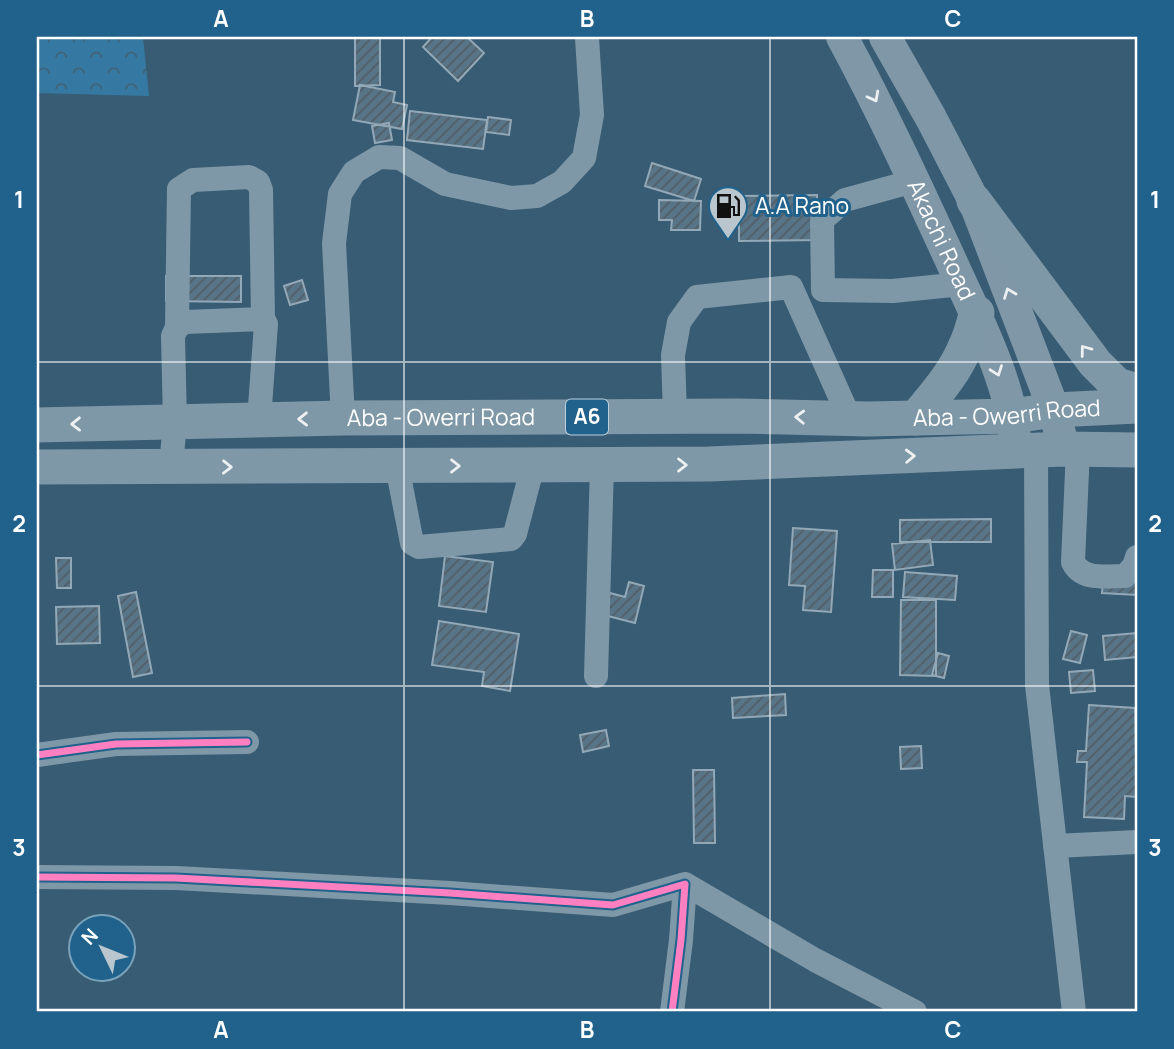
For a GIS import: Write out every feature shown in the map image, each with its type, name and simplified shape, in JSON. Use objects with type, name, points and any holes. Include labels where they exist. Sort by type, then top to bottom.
[{"type":"highway","points":[[974,201],[1095,363],[1117,384],[1137,391]]},
{"type":"highway","points":[[916,418],[944,384],[967,343],[969,299]]},
{"type":"highway","name":"Aba - Owerri Road","points":[[37,425],[343,418],[916,418],[1013,416],[1054,410],[1137,406]]},
{"type":"highway","name":"Aba - Owerri Road","points":[[37,467],[709,464],[1049,450],[1137,450]]},
{"type":"main road","name":"Akachi Road","points":[[842,37],[881,109],[969,299],[1013,416],[1049,450]]},
{"type":"main road","name":"Akachi Road","points":[[885,37],[974,201],[1054,410],[1049,450]]},
{"type":"street","points":[[343,418],[334,243],[340,194],[354,172],[379,157],[400,158],[444,184],[511,198],[537,196],[562,182],[584,158],[592,115],[587,38]]},
{"type":"street","points":[[171,466],[179,189],[193,180],[249,177],[258,182],[261,190],[263,319],[266,324],[259,420]]},
{"type":"street","points":[[823,290],[822,219],[845,200],[914,181]]},
{"type":"street","points":[[791,287],[850,419]]},
{"type":"street","points":[[675,416],[673,355],[679,322],[696,297],[791,287],[893,291],[969,299]]},
{"type":"street","points":[[177,327],[185,322],[263,319]]},
{"type":"street","points":[[1049,450],[1077,571],[1088,576],[1125,576],[1134,566],[1137,557]]},
{"type":"street","points":[[1049,450],[1037,685],[1074,1012]]},
{"type":"street","points":[[596,676],[602,465]]},
{"type":"street","points":[[397,466],[412,543],[419,547],[511,539],[515,534],[533,466]]},
{"type":"street","points":[[37,755],[116,744],[247,742]]},
{"type":"street","points":[[1055,846],[1137,842]]},
{"type":"street","points":[[37,877],[176,878],[613,905],[685,884],[815,960],[915,1012]]},
{"type":"street","points":[[672,1012],[685,884]]},
{"type":"green space","points":[[37,37],[143,37],[149,96],[37,93]]},
{"type":"building","points":[[355,37],[380,37],[380,85],[355,86]]},
{"type":"building","points":[[432,37],[467,37],[484,53],[458,81],[423,47]]},
{"type":"building","points":[[360,85],[395,92],[393,102],[407,105],[402,129],[353,120]]},
{"type":"building","points":[[410,111],[487,120],[483,149],[407,140]]},
{"type":"building","points":[[488,117],[511,120],[509,135],[486,132]]},
{"type":"building","points":[[389,123],[392,140],[375,143],[372,126]]},
{"type":"building","points":[[652,163],[701,179],[694,201],[645,186]]},
{"type":"building","points":[[817,195],[817,240],[739,241],[739,196]]},
{"type":"building","points":[[659,200],[701,201],[700,230],[671,230],[672,220],[659,220]]},
{"type":"building","points":[[166,276],[241,276],[241,302],[166,301]]},
{"type":"building","points":[[302,280],[308,300],[290,305],[284,286]]},
{"type":"building","points":[[991,519],[991,542],[900,542],[900,520]]},
{"type":"building","points":[[793,528],[837,531],[831,612],[803,610],[805,586],[789,585]]},
{"type":"building","points":[[930,540],[933,565],[895,570],[892,544]]},
{"type":"building","points":[[445,556],[493,562],[486,612],[439,606]]},
{"type":"building","points":[[56,558],[71,558],[71,588],[57,588]]},
{"type":"building","points":[[1104,567],[1137,569],[1137,595],[1102,593]]},
{"type":"building","points":[[873,570],[893,570],[893,597],[872,597]]},
{"type":"building","points":[[905,572],[957,576],[955,600],[903,597]]},
{"type":"building","points":[[629,582],[644,586],[635,623],[604,615],[610,593],[625,597]]},
{"type":"building","points":[[136,592],[152,673],[133,677],[118,596]]},
{"type":"building","points":[[901,600],[936,600],[936,676],[900,675]]},
{"type":"building","points":[[99,606],[100,643],[57,644],[56,607]]},
{"type":"building","points":[[439,621],[519,634],[510,691],[482,686],[484,672],[432,665]]},
{"type":"building","points":[[1071,631],[1087,635],[1080,663],[1063,659]]},
{"type":"building","points":[[1137,633],[1137,657],[1105,660],[1103,636]]},
{"type":"building","points":[[938,653],[949,656],[944,678],[932,675]]},
{"type":"building","points":[[1093,670],[1095,691],[1071,693],[1069,672]]},
{"type":"building","points":[[785,694],[786,715],[733,718],[732,698]]},
{"type":"building","points":[[1089,705],[1135,708],[1137,797],[1125,796],[1124,819],[1084,817],[1087,762],[1077,762],[1078,751],[1086,751]]},
{"type":"building","points":[[606,730],[609,746],[583,752],[580,735]]},
{"type":"building","points":[[921,746],[922,768],[901,769],[900,747]]},
{"type":"building","points":[[693,770],[714,770],[715,843],[694,843]]},
{"type":"cycle path","points":[[37,755],[116,744],[247,742]]},
{"type":"cycle path","points":[[37,877],[176,878],[613,905],[685,884],[672,1012]]},
{"type":"place","name":"A.A Rano","points":[[728,240]]}]
